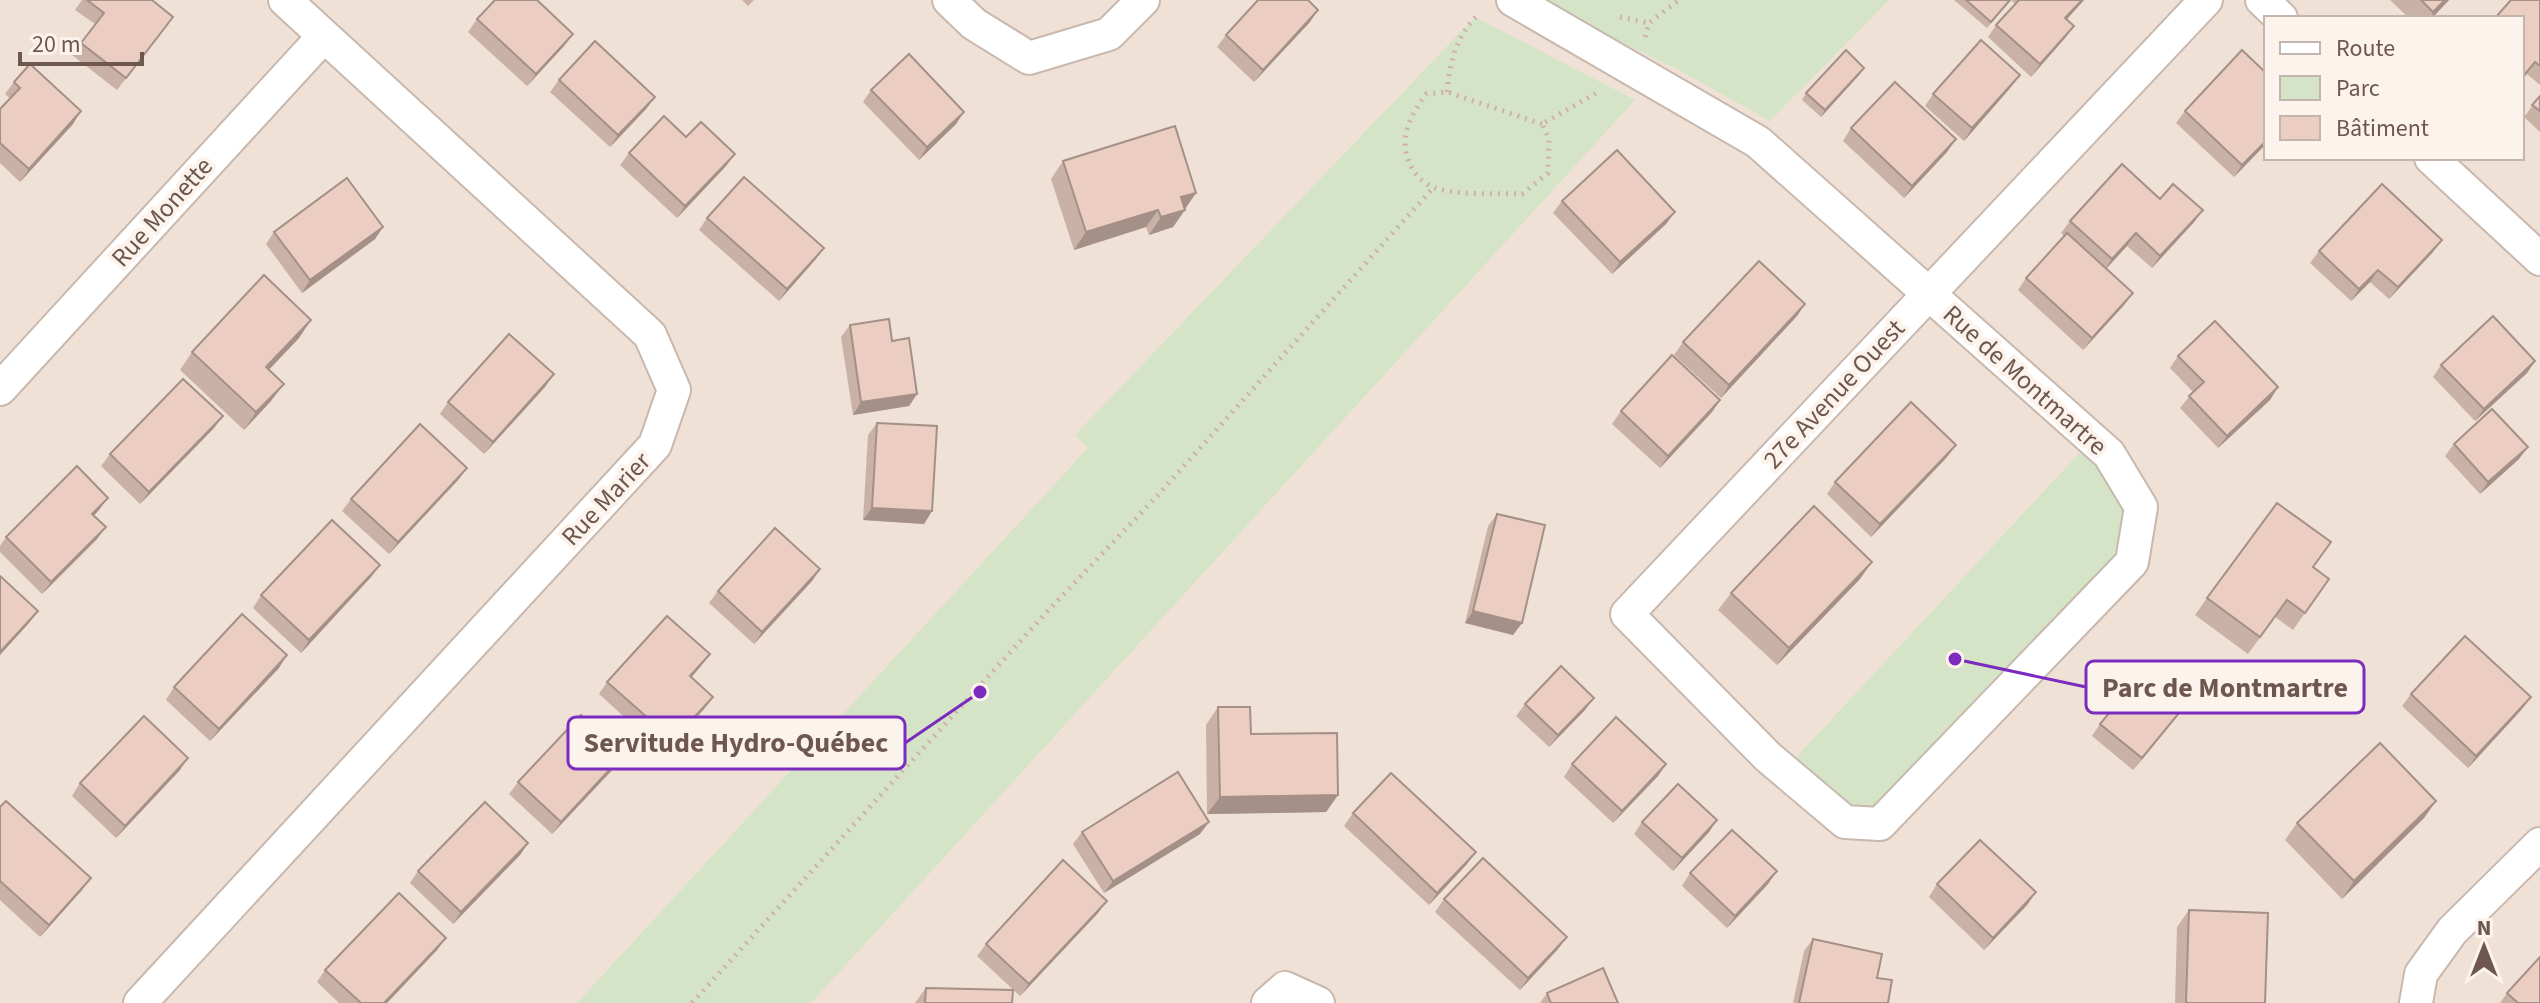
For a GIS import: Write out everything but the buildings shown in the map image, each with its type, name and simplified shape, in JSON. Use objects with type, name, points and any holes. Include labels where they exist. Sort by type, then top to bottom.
[{"type":"street","name":"Rue Marier","points":[[140,1003],[655,445],[674,390],[650,335],[285,0]]},
{"type":"street","points":[[949,0],[974,24],[1029,58],[1109,34],[1143,0]]},
{"type":"street","name":"27e Avenue Ouest","points":[[1627,614],[2206,0]]},
{"type":"street","points":[[2262,0],[2279,16]]},
{"type":"street","name":"Rue de Montmartre","points":[[1500,4],[1758,142],[2109,454],[2141,507],[2132,562],[1880,824],[1845,822],[1768,757],[1627,614]]},
{"type":"street","name":"Rue Monette","points":[[0,389],[324,36]]},
{"type":"street","points":[[2433,160],[2540,259]]},
{"type":"street","points":[[2416,1003],[2421,974],[2452,931],[2540,844]]},
{"type":"street","points":[[1268,1003],[1285,988],[1318,1003]]},
{"type":"path","points":[[1542,124],[1633,73],[1649,23],[1679,0]]},
{"type":"path","points":[[1447,92],[1449,64],[1470,22],[1500,4]]},
{"type":"path","points":[[1447,92],[1542,124],[1549,139],[1548,173],[1522,194],[1433,188],[1420,179],[1405,158],[1404,139],[1411,115],[1426,94],[1447,92]]},
{"type":"path","points":[[692,1003],[1044,615],[1158,495],[1433,188]]},
{"type":"shaded area","points":[[0,0],[2540,0],[2540,1003],[0,1003]]},
{"type":"green space","points":[[1534,0],[1889,0],[1770,121],[1679,70]]},
{"type":"green space","points":[[1475,17],[1635,100],[811,1003],[577,1003],[1088,448],[1075,435]]},
{"type":"green space","points":[[2087,445],[2132,509],[2122,555],[1872,815],[1842,811],[1790,764]]},
{"type":"place","name":"Parc de Montmartre","points":[[1955,659]]},
{"type":"place","name":"Servitude Hydro-Québec","points":[[980,692]]}]
